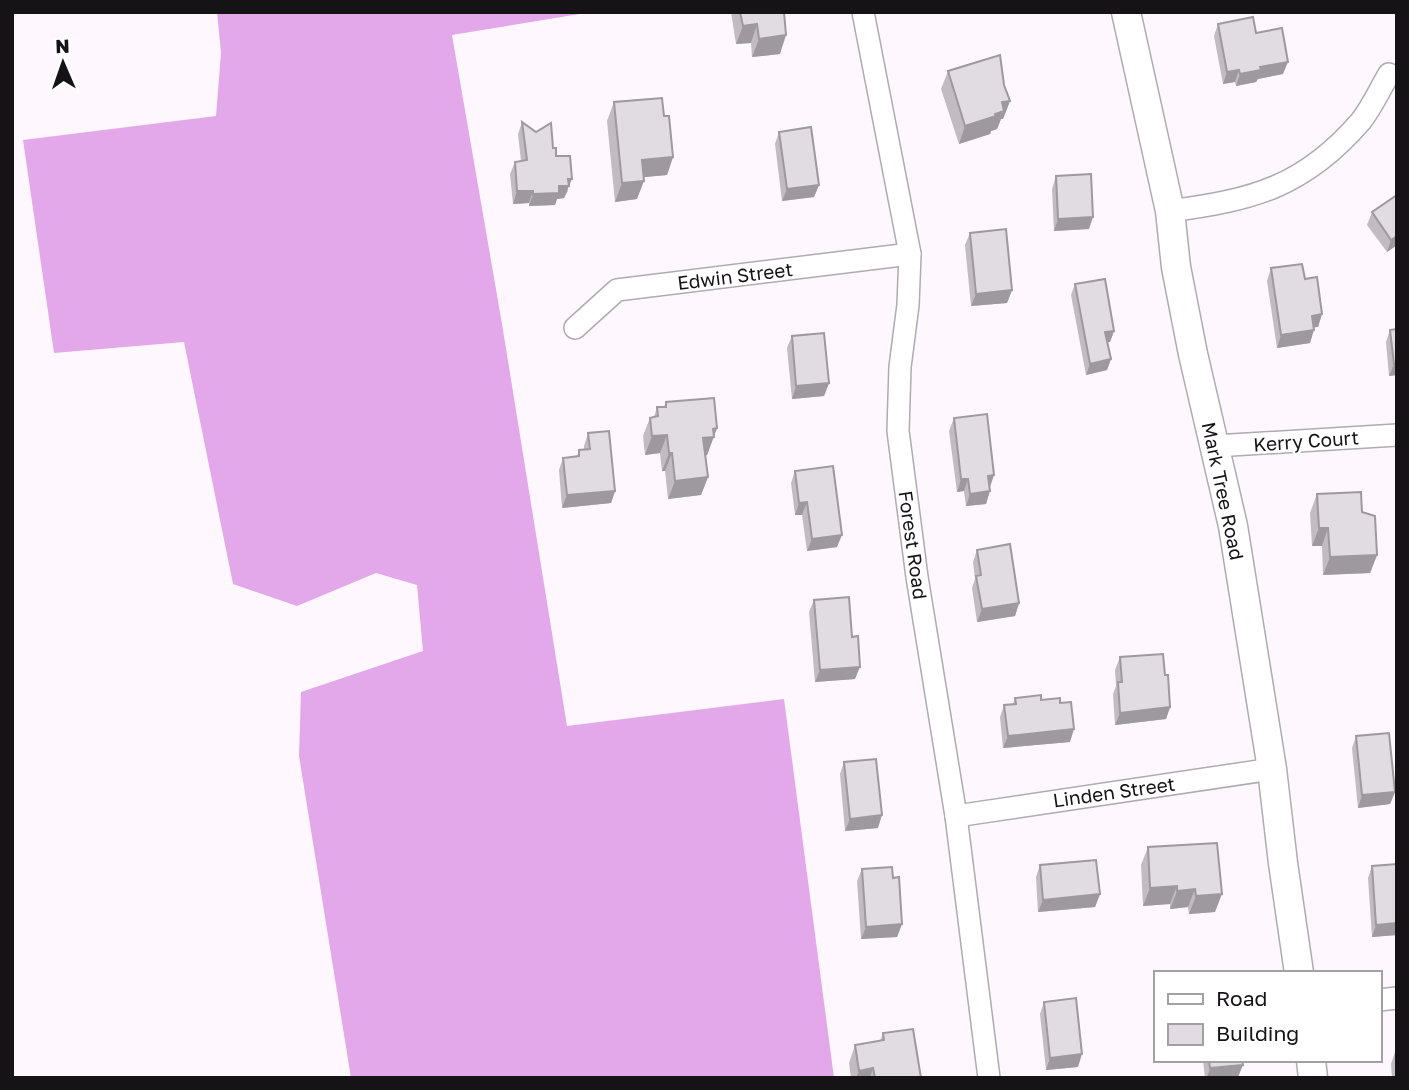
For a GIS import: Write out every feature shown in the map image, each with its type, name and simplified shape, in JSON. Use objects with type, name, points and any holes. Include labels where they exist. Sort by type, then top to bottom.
[{"type":"street","name":"Forest Road","points":[[863,12],[910,254],[908,305],[900,366],[898,431],[917,577],[956,816],[989,1078]]},
{"type":"street","name":"Mark Tree Road","points":[[1126,12],[1170,211],[1176,267],[1193,354],[1233,526],[1272,769],[1300,971]]},
{"type":"street","points":[[1170,211],[1220,204],[1265,192],[1302,175],[1328,154],[1362,119],[1389,74]]},
{"type":"street","name":"Edwin Street","points":[[575,328],[617,290],[910,254]]},
{"type":"street","name":"Kerry Court","points":[[1214,446],[1397,435]]},
{"type":"street","name":"Linden Street","points":[[956,816],[1272,769]]},
{"type":"shaded area","points":[[217,12],[592,12],[452,35],[567,726],[784,699],[834,1078],[351,1078],[299,756],[301,692],[423,651],[417,585],[376,573],[297,606],[233,584],[184,342],[54,353],[23,140],[216,116],[221,53]]},
{"type":"building","points":[[740,12],[784,12],[786,35],[759,39],[757,24],[743,26]]},
{"type":"building","points":[[1253,17],[1256,33],[1282,28],[1288,62],[1240,74],[1239,70],[1227,72],[1218,24]]},
{"type":"building","points":[[1000,55],[1004,85],[1010,101],[1002,102],[1004,111],[995,114],[996,116],[965,126],[948,71]]},
{"type":"building","points":[[662,98],[664,116],[669,116],[673,157],[642,160],[644,181],[622,183],[614,102]]},
{"type":"building","points":[[522,122],[536,132],[551,123],[556,156],[570,156],[572,179],[568,179],[569,186],[559,186],[559,193],[533,194],[533,191],[517,191],[515,162],[527,160]]},
{"type":"building","points":[[811,127],[819,185],[787,189],[779,132]]},
{"type":"building","points":[[1091,174],[1093,217],[1058,219],[1056,176]]},
{"type":"building","points":[[1397,195],[1397,236],[1391,240],[1372,212]]},
{"type":"building","points":[[1006,229],[1012,290],[976,294],[970,233]]},
{"type":"building","points":[[1302,264],[1305,279],[1317,277],[1322,314],[1312,316],[1314,330],[1281,335],[1271,268]]},
{"type":"building","points":[[1105,279],[1114,331],[1105,332],[1111,359],[1090,364],[1075,284]]},
{"type":"building","points":[[1397,329],[1397,364],[1394,364],[1390,330]]},
{"type":"building","points":[[824,333],[829,383],[796,386],[792,336]]},
{"type":"building","points":[[714,398],[717,428],[713,429],[714,437],[703,438],[708,477],[675,481],[667,435],[652,436],[650,418],[658,416],[657,407],[666,407],[666,402]]},
{"type":"building","points":[[987,414],[994,475],[988,476],[990,491],[970,494],[968,479],[961,479],[954,418]]},
{"type":"building","points":[[609,431],[615,491],[567,495],[563,458],[579,456],[579,450],[590,449],[588,433]]},
{"type":"building","points":[[833,466],[842,535],[812,539],[807,502],[799,503],[795,471]]},
{"type":"building","points":[[1361,492],[1362,512],[1375,516],[1377,555],[1330,557],[1328,528],[1319,528],[1317,494]]},
{"type":"building","points":[[1010,544],[1019,603],[982,609],[976,576],[981,575],[977,550]]},
{"type":"building","points":[[849,597],[852,637],[858,636],[860,667],[820,670],[814,600]]},
{"type":"building","points":[[1163,654],[1165,675],[1168,675],[1170,707],[1120,713],[1120,657]]},
{"type":"building","points":[[1041,695],[1041,700],[1060,698],[1060,703],[1071,702],[1074,729],[1008,736],[1004,705],[1016,704],[1015,698]]},
{"type":"building","points":[[1389,733],[1395,792],[1362,795],[1356,736]]},
{"type":"building","points":[[876,759],[882,815],[850,819],[844,762]]},
{"type":"building","points":[[1217,843],[1222,894],[1196,896],[1195,889],[1177,891],[1177,886],[1150,888],[1148,847]]},
{"type":"building","points":[[1096,860],[1100,894],[1043,900],[1040,865]]},
{"type":"building","points":[[1397,864],[1397,923],[1376,925],[1372,866]]},
{"type":"building","points":[[892,867],[893,878],[899,877],[902,924],[866,927],[862,869]]},
{"type":"building","points":[[1076,998],[1082,1054],[1050,1058],[1044,1002]]},
{"type":"building","points":[[913,1029],[921,1078],[875,1078],[873,1068],[859,1071],[855,1045],[884,1040],[883,1033]]},
{"type":"building","points":[[1209,1062],[1242,1062],[1243,1065],[1210,1068]]}]
